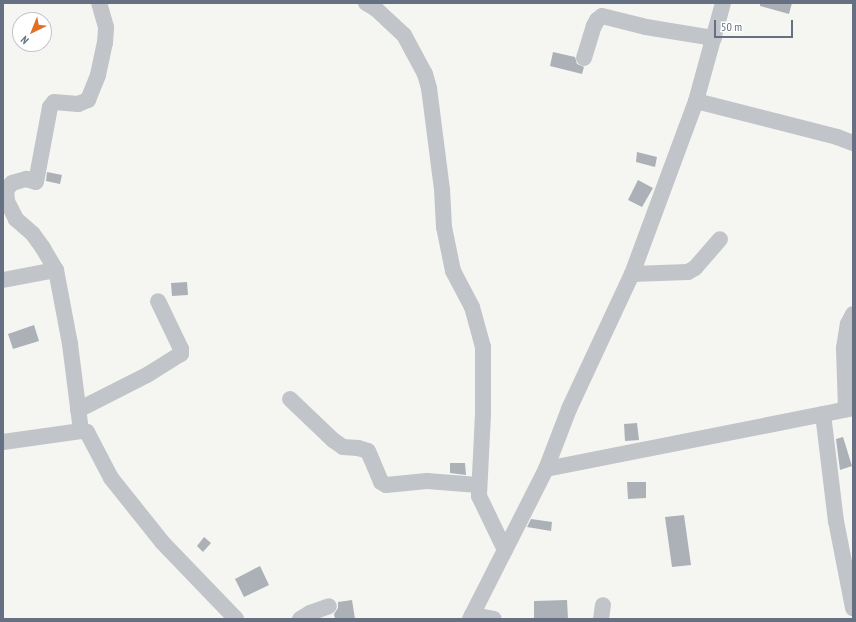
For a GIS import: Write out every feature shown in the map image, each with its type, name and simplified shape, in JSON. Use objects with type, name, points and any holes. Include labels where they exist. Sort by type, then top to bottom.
[{"type":"street","points":[[81,431],[70,344],[56,270],[33,234],[16,219],[7,201],[6,190],[12,183],[26,179],[36,182],[50,107],[54,102],[78,104],[88,100],[98,75],[105,43],[106,27],[99,3]]},
{"type":"street","points":[[366,3],[376,9],[404,35],[425,74],[429,88],[440,165],[444,227],[453,271],[472,307],[483,347],[483,414],[478,485],[479,496],[505,550]]},
{"type":"street","points":[[494,619],[471,617],[546,469],[569,409],[632,274],[696,101],[723,3]]},
{"type":"street","points":[[584,58],[594,26],[597,20],[602,16],[646,27],[714,38]]},
{"type":"street","points":[[696,101],[837,137],[853,143]]},
{"type":"street","points":[[632,274],[688,272],[695,268],[720,239]]},
{"type":"street","points":[[3,280],[56,270]]},
{"type":"street","points":[[78,410],[147,375],[181,354],[181,349],[158,301]]},
{"type":"street","points":[[546,469],[850,409],[844,348],[848,324],[853,314]]},
{"type":"street","points":[[290,399],[333,440],[343,447],[358,448],[368,451],[381,482],[386,485],[427,481],[478,485]]},
{"type":"street","points":[[822,414],[836,521],[853,608]]},
{"type":"street","points":[[3,442],[81,431],[87,432],[111,478],[162,542],[236,619]]},
{"type":"street","points":[[300,619],[310,613],[329,606]]},
{"type":"building","points":[[760,3],[792,3],[789,14],[760,6]]},
{"type":"building","points":[[553,52],[575,57],[577,64],[584,67],[582,74],[550,66]]},
{"type":"building","points":[[637,152],[657,157],[655,167],[636,162]]},
{"type":"building","points":[[47,172],[62,175],[60,184],[46,181]]},
{"type":"building","points":[[638,180],[653,188],[642,207],[628,200]]},
{"type":"building","points":[[187,282],[188,295],[172,296],[171,283]]},
{"type":"building","points":[[34,325],[39,341],[13,349],[8,334]]},
{"type":"building","points":[[637,423],[639,440],[625,441],[624,424]]},
{"type":"building","points":[[843,437],[852,466],[840,470],[836,439]]},
{"type":"building","points":[[450,463],[465,463],[466,475],[450,473]]},
{"type":"building","points":[[627,482],[646,482],[646,498],[628,499]]},
{"type":"building","points":[[684,515],[691,565],[672,567],[665,517]]},
{"type":"building","points":[[531,519],[552,522],[551,531],[527,527]]},
{"type":"building","points":[[204,537],[211,543],[203,552],[197,546]]},
{"type":"building","points":[[260,566],[269,585],[244,597],[235,579]]},
{"type":"building","points":[[352,600],[355,619],[335,619],[334,614],[338,608],[338,602]]},
{"type":"building","points":[[567,600],[568,619],[534,619],[534,601]]}]
